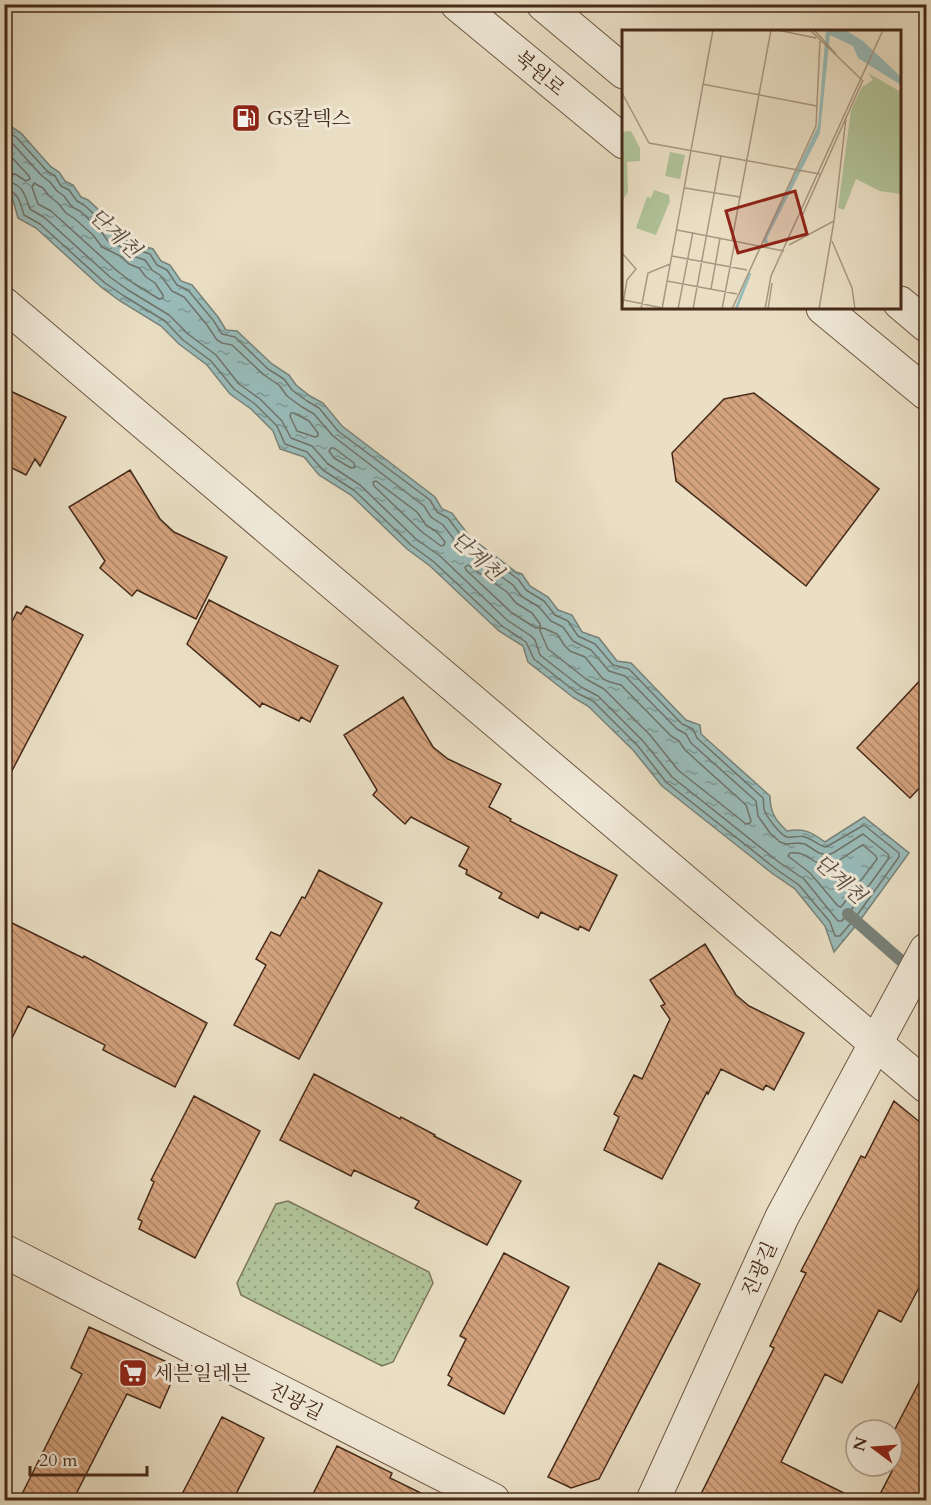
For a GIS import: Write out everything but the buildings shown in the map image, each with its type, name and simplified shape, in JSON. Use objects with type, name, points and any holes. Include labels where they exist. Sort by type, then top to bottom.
[{"type":"street","name":"북원로","points":[[457,4],[622,140]]},
{"type":"street","points":[[543,4],[622,70]]},
{"type":"street","points":[[4,304],[879,1039],[927,1086]]},
{"type":"street","points":[[901,304],[927,325]]},
{"type":"street","points":[[824,309],[927,393]]},
{"type":"street","name":"진광길","points":[[652,1500],[782,1217],[927,950]]},
{"type":"street","name":"진광길","points":[[4,1251],[493,1500]]},
{"type":"green space","points":[[288,1201],[429,1272],[433,1283],[393,1362],[382,1366],[241,1295],[237,1283],[276,1204]]},
{"type":"water","points":[[4,120],[21,133],[65,181],[73,185],[81,197],[88,200],[111,221],[116,230],[135,238],[140,245],[153,249],[161,261],[170,265],[181,281],[192,285],[226,330],[237,331],[272,364],[289,375],[296,385],[323,403],[342,426],[435,497],[442,509],[452,513],[473,541],[522,574],[530,586],[548,597],[558,610],[572,615],[582,632],[599,638],[617,661],[631,663],[686,720],[700,725],[701,734],[770,796],[774,815],[787,831],[807,832],[825,842],[864,817],[909,853],[834,952],[825,926],[795,889],[662,786],[633,750],[588,706],[574,698],[528,662],[523,646],[499,631],[430,566],[407,549],[351,495],[319,475],[304,457],[280,449],[273,431],[251,409],[230,394],[207,365],[179,344],[161,326],[101,287],[36,228],[18,218],[13,200],[5,193]]},
{"type":"waterway","name":"단계천","points":[[848,914],[914,972]]},
{"type":"place","name":"GS칼텍스","points":[[246,118]]},
{"type":"place","name":"세븐일레븐","points":[[133,1373]]}]
